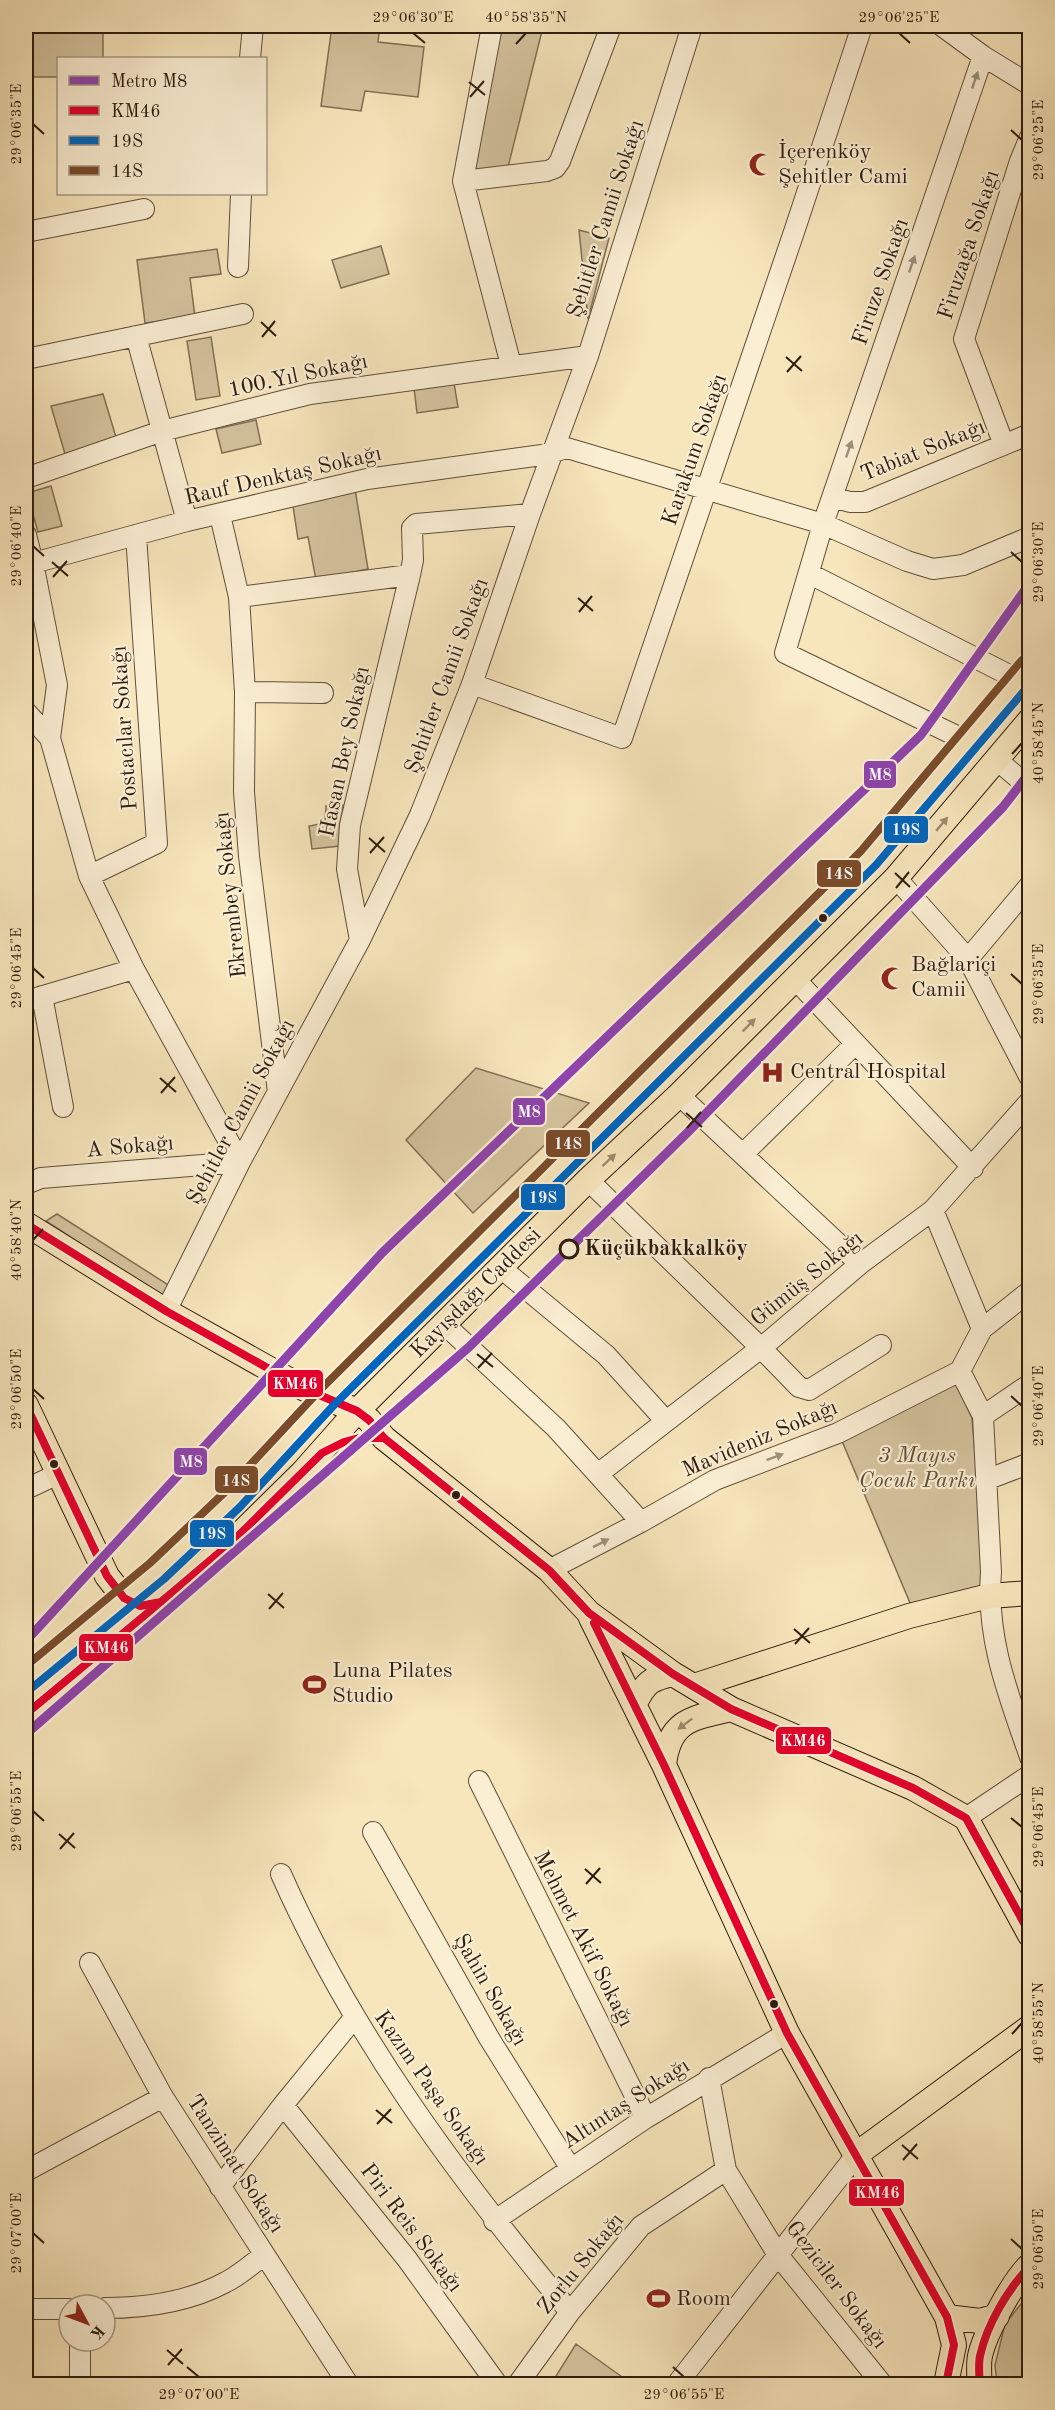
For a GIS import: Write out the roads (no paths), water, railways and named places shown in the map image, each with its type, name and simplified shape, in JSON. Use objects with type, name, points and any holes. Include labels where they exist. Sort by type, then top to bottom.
[{"type":"main road","name":"Kayışdağı Caddesi","points":[[26,1679],[197,1534],[232,1499],[316,1397],[869,858],[1024,674]]},
{"type":"main road","name":"Kayışdağı Caddesi","points":[[26,1714],[233,1541],[322,1453],[357,1411],[588,1180],[679,1095],[896,878],[1029,720]]},
{"type":"main road","points":[[26,1224],[166,1311],[316,1397],[357,1411],[369,1420],[384,1438],[549,1570],[589,1613],[673,1674],[731,1709],[913,1788],[966,1818],[1029,1935]]},
{"type":"main road","points":[[384,1438],[382,1408],[390,1380]]},
{"type":"main road","points":[[316,1397],[328,1433],[322,1453]]},
{"type":"main road","points":[[26,1405],[107,1575],[124,1598],[140,1606],[161,1602]]},
{"type":"main road","points":[[322,1453],[344,1442],[359,1438],[384,1438]]},
{"type":"main road","points":[[95,1621],[107,1602],[109,1594],[107,1575]]},
{"type":"main road","points":[[694,1686],[909,1616],[989,1596],[1029,1593]]},
{"type":"main road","points":[[589,1613],[635,1703],[787,2033],[947,2317],[954,2344],[946,2385]]},
{"type":"main road","points":[[635,1703],[644,1685],[656,1678],[673,1674]]},
{"type":"main road","points":[[664,1766],[666,1747],[685,1722],[731,1709]]},
{"type":"main road","points":[[857,2154],[1029,2027]]},
{"type":"main road","points":[[979,2385],[980,2356],[997,2316],[1029,2265]]},
{"type":"main road","points":[[947,2317],[980,2321],[997,2316]]},
{"type":"street","points":[[250,57],[253,26]]},
{"type":"street","points":[[492,26],[463,181],[511,365]]},
{"type":"street","points":[[463,181],[547,171],[555,168],[611,26]]},
{"type":"street","name":"Şehitler Camii Sokağı","points":[[166,1311],[240,1162],[360,940],[420,815],[472,684],[530,514],[588,356],[692,26]]},
{"type":"street","name":"Karakum Sokağı","points":[[472,684],[622,738],[658,638],[862,26]]},
{"type":"street","points":[[942,26],[983,56],[1029,85]]},
{"type":"street","name":"Firuze Sokağı","points":[[969,742],[785,654],[823,524],[983,56]]},
{"type":"street","name":"Firuzağa Sokağı","points":[[1004,445],[964,339],[1025,170],[1029,137]]},
{"type":"street","points":[[238,267],[241,195]]},
{"type":"street","points":[[26,232],[144,209]]},
{"type":"street","points":[[26,360],[243,315]]},
{"type":"street","points":[[136,336],[187,521]]},
{"type":"street","name":"100.Yıl Sokağı","points":[[26,478],[162,431],[310,394],[588,356]]},
{"type":"street","name":"Tabiat Sokağı","points":[[833,497],[850,502],[865,502],[1029,434]]},
{"type":"street","name":"Rauf Denktaş Sokağı","points":[[29,564],[187,521],[367,479],[542,455],[567,448],[823,524],[907,561],[933,569],[963,565],[1029,537]]},
{"type":"street","name":"Hasan Bey Sokağı","points":[[360,940],[347,869],[350,825],[410,575],[413,560],[412,528],[416,524],[530,514]]},
{"type":"street","name":"Ekrembey Sokağı","points":[[220,515],[239,597],[244,692],[246,813],[278,1092]]},
{"type":"street","points":[[26,535],[29,564],[57,685],[50,738],[89,876],[134,969],[240,1162]]},
{"type":"street","name":"Postacılar Sokağı","points":[[89,876],[157,843],[136,535]]},
{"type":"street","points":[[810,574],[1024,674]]},
{"type":"street","points":[[239,597],[410,575]]},
{"type":"street","points":[[244,692],[323,693]]},
{"type":"street","points":[[26,712],[50,738]]},
{"type":"street","points":[[997,760],[1029,788]]},
{"type":"street","points":[[896,878],[899,878],[968,959],[1029,1078]]},
{"type":"street","points":[[968,959],[1029,885]]},
{"type":"street","points":[[63,1107],[34,998],[134,969]]},
{"type":"street","points":[[795,979],[973,1168]]},
{"type":"street","points":[[743,1154],[855,1044]]},
{"type":"street","points":[[679,1095],[860,1264]]},
{"type":"street","name":"Gümüş Sokağı","points":[[598,1474],[761,1348],[860,1264],[933,1210],[973,1168],[1029,1101]]},
{"type":"street","name":"A Sokağı","points":[[26,1184],[41,1178],[240,1162]]},
{"type":"street","points":[[588,1180],[761,1348],[798,1388],[809,1390],[881,1345]]},
{"type":"street","points":[[933,1210],[982,1329]]},
{"type":"street","points":[[501,1268],[606,1355],[665,1420]]},
{"type":"street","points":[[1029,1291],[982,1329],[960,1371],[983,1416],[991,1572],[989,1596],[998,1664],[1029,1756]]},
{"type":"street","points":[[444,1324],[536,1408],[641,1522]]},
{"type":"street","name":"Mavideniz Sokağı","points":[[549,1570],[715,1480],[838,1433],[960,1371]]},
{"type":"street","points":[[983,1416],[1029,1384]]},
{"type":"street","points":[[986,1480],[1029,1463]]},
{"type":"street","points":[[26,1489],[58,1474]]},
{"type":"street","points":[[966,1818],[1029,1774]]},
{"type":"street","name":"Mehmet Akif Sokağı","points":[[479,1781],[646,2118]]},
{"type":"street","name":"Şahin Sokağı","points":[[373,1832],[489,2038],[571,2169]]},
{"type":"street","name":"Kazım Paşa Sokağı","points":[[281,1874],[304,1926],[354,2018],[494,2221],[570,2312]]},
{"type":"street","name":"Tanzimat Sokağı","points":[[90,1963],[163,2097],[348,2385]]},
{"type":"street","points":[[220,2187],[283,2104],[354,2018]]},
{"type":"street","name":"Altıntaş Sokağı","points":[[494,2221],[646,2118],[787,2033]]},
{"type":"street","name":"Geziciler Sokağı","points":[[709,2078],[726,2170],[778,2255],[882,2385]]},
{"type":"street","points":[[26,2171],[163,2097]]},
{"type":"street","name":"Piri Reis Sokağı","points":[[283,2104],[407,2259],[497,2385]]},
{"type":"street","points":[[677,2385],[857,2154]]},
{"type":"street","name":"Zorlu Sokağı","points":[[518,2385],[570,2312],[641,2226],[726,2170]]},
{"type":"street","points":[[117,2308],[138,2308],[190,2298],[227,2282],[264,2255]]},
{"type":"street","points":[[26,2309],[57,2309]]},
{"type":"street","points":[[80,2353],[81,2385]]},
{"type":"metro line","name":"M8","points":[[26,1641],[382,1253],[921,735],[1030,583]]},
{"type":"metro line","name":"M8","points":[[26,1734],[469,1347],[688,1132],[1003,807],[1030,772]]},
{"type":"place","name":"İçerenköy Şehitler Cami","points":[[760,165]]},
{"type":"place","name":"Bağlariçi Camii","points":[[893,978]]},
{"type":"place","name":"Central Hospital","points":[[772,1072]]},
{"type":"place","name":"Küçükbakkalköy","points":[[569,1249]]},
{"type":"place","name":"Luna Pilates Studio","points":[[314,1684]]},
{"type":"place","name":"Room","points":[[658,2299]]},
{"type":"park label","name":"3 Mayıs Çocuk Parkı","points":[[917,1468]]}]
